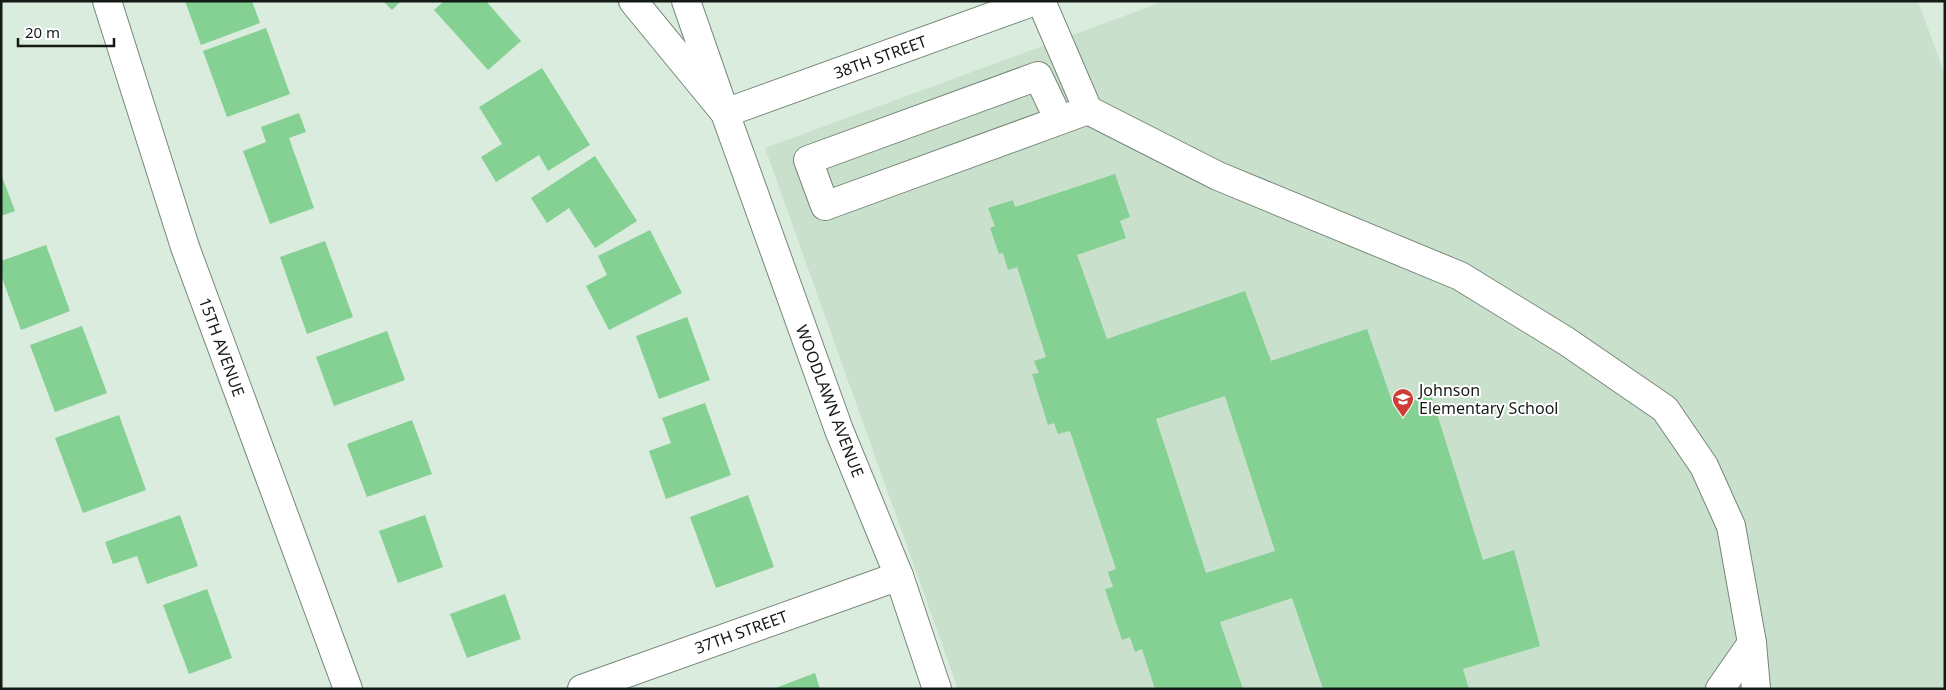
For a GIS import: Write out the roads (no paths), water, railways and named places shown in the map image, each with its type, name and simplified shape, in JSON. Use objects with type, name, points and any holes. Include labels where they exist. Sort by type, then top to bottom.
[{"type":"street","name":"15TH AVENUE","points":[[107,1],[185,247],[348,689]]},
{"type":"street","name":"WOODLAWN AVENUE","points":[[633,1],[725,112]]},
{"type":"street","name":"WOODLAWN AVENUE","points":[[686,1],[839,430],[899,576],[936,689]]},
{"type":"street","name":"38TH STREET","points":[[725,112],[1035,1]]},
{"type":"street","points":[[1041,1],[1088,110],[1218,176],[1460,276],[1566,341],[1665,409],[1704,466],[1731,526],[1752,643],[1756,689]]},
{"type":"street","points":[[1059,120],[1038,76],[808,160],[824,206],[1088,110]]},
{"type":"street","name":"37TH STREET","points":[[582,689],[899,576]]},
{"type":"street","points":[[1720,689],[1752,643]]},
{"type":"place","name":"Johnson Elementary School","points":[[1403,418]]}]
